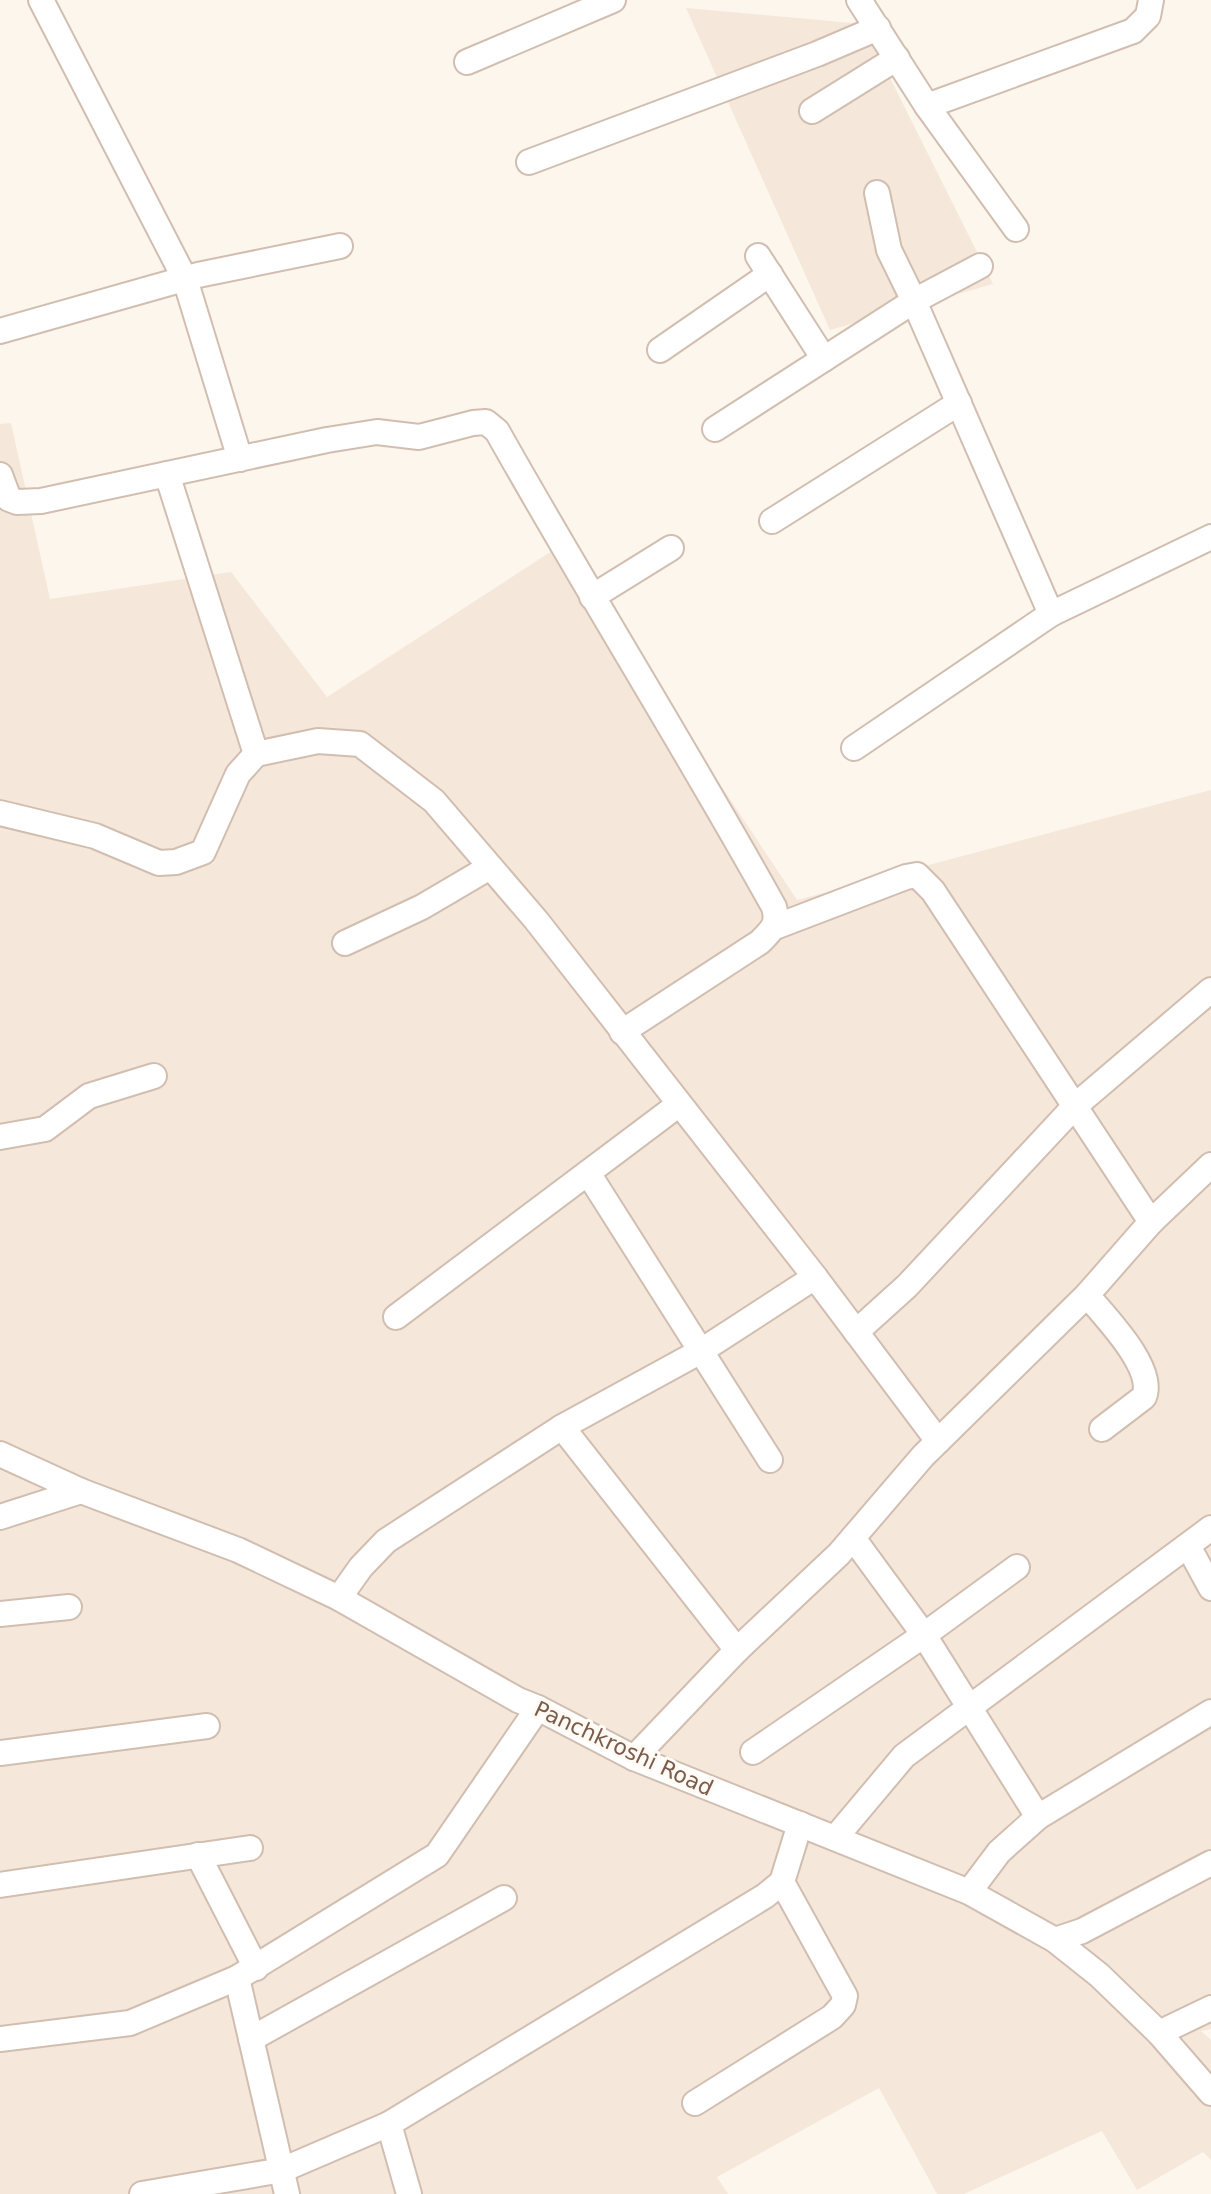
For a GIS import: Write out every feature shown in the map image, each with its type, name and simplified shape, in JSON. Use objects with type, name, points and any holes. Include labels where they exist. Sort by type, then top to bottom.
[{"type":"street","points":[[41,0],[185,279],[240,459]]},
{"type":"street","points":[[467,62],[613,0]]},
{"type":"street","points":[[859,0],[927,106],[1016,229]]},
{"type":"street","points":[[927,106],[1133,31],[1148,16],[1151,0]]},
{"type":"street","points":[[529,162],[817,54],[878,28]]},
{"type":"street","points":[[812,111],[897,58]]},
{"type":"street","points":[[877,193],[889,250],[1051,614]]},
{"type":"street","points":[[0,331],[185,279],[340,246]]},
{"type":"street","points":[[660,350],[764,265],[824,359]]},
{"type":"street","points":[[715,429],[914,301],[980,266]]},
{"type":"street","points":[[772,521],[959,403]]},
{"type":"street","points":[[0,475],[9,499],[17,502],[41,501],[377,432],[419,437],[486,422],[497,431],[760,882],[774,907],[777,917],[775,927]]},
{"type":"street","points":[[167,474],[256,754]]},
{"type":"street","points":[[854,748],[1051,614],[1211,537]]},
{"type":"street","points":[[592,597],[671,548]]},
{"type":"street","points":[[0,813],[95,836],[159,863],[176,862],[203,852],[238,774],[256,754],[318,741],[360,744],[434,801],[536,920],[815,1277],[938,1441]]},
{"type":"street","points":[[345,943],[422,907],[490,867]]},
{"type":"street","points":[[622,1032],[760,942],[775,927],[917,875],[933,891],[1151,1222]]},
{"type":"street","points":[[856,1332],[907,1286],[1075,1106],[1211,990]]},
{"type":"street","points":[[0,1137],[45,1129],[89,1096],[154,1076]]},
{"type":"street","points":[[396,1317],[678,1105]]},
{"type":"street","points":[[634,1758],[737,1650],[853,1538],[938,1441],[1087,1295],[1151,1222],[1211,1165]]},
{"type":"street","points":[[588,1173],[770,1460]]},
{"type":"street","points":[[339,1598],[361,1567],[386,1541],[562,1427],[701,1351],[815,1277]]},
{"type":"street","points":[[1087,1295],[1139,1361],[1148,1389],[1144,1397],[1102,1429]]},
{"type":"street","points":[[562,1427],[737,1650]]},
{"type":"street","name":"Panchkroshi Road","points":[[0,1454],[81,1491],[238,1550],[339,1598],[518,1700],[634,1758],[969,1892],[1055,1940],[1099,1975],[1159,2033],[1211,2093]]},
{"type":"street","points":[[0,1517],[81,1491]]},
{"type":"street","points":[[836,1837],[904,1756],[1211,1528]]},
{"type":"street","points":[[853,1538],[924,1635],[1038,1817]]},
{"type":"street","points":[[1188,1546],[1211,1588]]},
{"type":"street","points":[[753,1752],[1017,1567]]},
{"type":"street","points":[[0,1614],[69,1607]]},
{"type":"street","points":[[0,2039],[130,2023],[246,1973],[437,1855],[538,1708]]},
{"type":"street","points":[[969,1892],[999,1852],[1038,1817],[1211,1712]]},
{"type":"street","points":[[0,1753],[207,1726]]},
{"type":"street","points":[[142,2194],[282,2170],[389,2124],[765,1896],[782,1882],[800,1824]]},
{"type":"street","points":[[0,1885],[250,1848]]},
{"type":"street","points":[[198,1855],[246,1973],[251,2039],[287,2194]]},
{"type":"street","points":[[1055,1940],[1082,1931],[1211,1863]]},
{"type":"street","points":[[695,2103],[832,2017],[843,2005],[845,1996],[840,1985],[782,1882]]},
{"type":"street","points":[[251,2039],[504,1898]]},
{"type":"street","points":[[1159,2033],[1211,2008]]},
{"type":"street","points":[[389,2124],[409,2194]]},
{"type":"shaded area","points":[[686,8],[863,24],[993,284],[830,330]]},
{"type":"shaded area","points":[[11,423],[50,599],[231,572],[327,697],[561,545],[797,900],[1211,790],[1211,2029],[1201,2031],[1211,2040],[1211,2160],[1203,2152],[1137,2190],[1102,2131],[964,2194],[937,2194],[879,2088],[717,2177],[728,2194],[0,2194],[0,424]]}]
